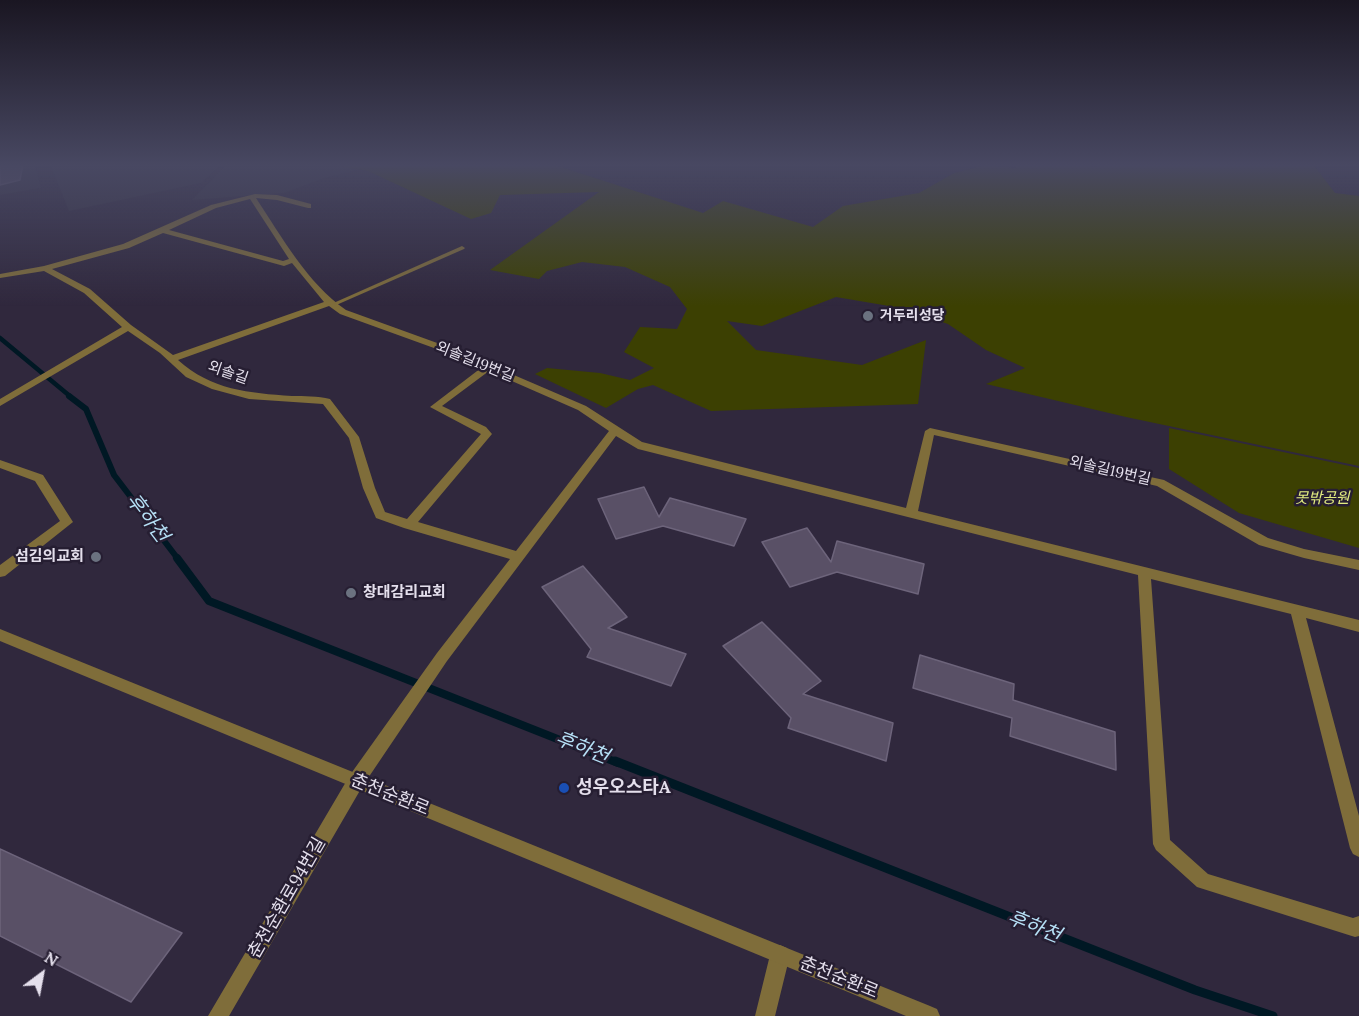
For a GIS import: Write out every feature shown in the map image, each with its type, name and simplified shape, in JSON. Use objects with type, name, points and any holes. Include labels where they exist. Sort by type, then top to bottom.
[{"type":"street","points":[[0,276],[45,268],[126,246],[202,211]]},
{"type":"street","name":"외솔길19번길","points":[[262,211],[294,260],[330,304],[343,312],[488,367],[582,408],[638,446],[1359,626]]},
{"type":"street","points":[[162,230],[284,264],[294,260]]},
{"type":"street","name":"외솔길","points":[[45,268],[87,291],[189,375],[249,396],[326,401],[354,437],[369,488],[380,515],[517,556]]},
{"type":"street","points":[[171,359],[330,304]]},
{"type":"street","points":[[1,403],[128,327]]},
{"type":"street","points":[[408,525],[487,434],[482,429],[435,407],[488,367]]},
{"type":"street","points":[[356,781],[442,657],[614,431]]},
{"type":"street","name":"외솔길19번길","points":[[911,513],[930,431],[1152,480],[1190,497],[1261,540],[1359,566]]},
{"type":"street","points":[[0,464],[39,478],[67,522],[0,572]]},
{"type":"street","points":[[1143,573],[1162,844],[1203,881],[1355,928],[1359,926]]},
{"type":"street","points":[[1297,611],[1359,848]]},
{"type":"street","name":"춘천순환로","points":[[0,634],[930,1016]]},
{"type":"street","name":"춘천순환로94번길","points":[[218,1016],[356,781]]},
{"type":"street","name":"춘천순환로","points":[[765,1016],[780,954]]},
{"type":"lane","points":[[330,304],[462,248]]},
{"type":"green space","points":[[455,211],[492,211],[491,213],[471,219]]},
{"type":"green space","points":[[572,211],[759,211],[813,227],[835,211],[1359,211],[1359,466],[1126,417],[986,384],[1025,368],[986,350],[948,324],[901,308],[836,297],[762,326],[727,321],[756,350],[862,365],[926,340],[918,404],[711,411],[653,385],[638,389],[606,408],[535,374],[547,368],[600,373],[630,380],[654,368],[624,352],[640,327],[677,329],[687,309],[670,287],[625,267],[582,262],[547,271],[539,279],[490,270]]},
{"type":"green space","name":"못밖공원","points":[[1169,428],[1359,468],[1359,548],[1239,513],[1169,469]]},
{"type":"building","points":[[644,487],[659,517],[670,498],[746,519],[734,546],[663,526],[616,539],[598,499]]},
{"type":"building","points":[[807,528],[831,562],[837,541],[924,564],[918,594],[837,572],[790,587],[762,542]]},
{"type":"building","points":[[583,566],[627,617],[608,628],[686,654],[671,686],[587,657],[591,649],[542,587]]},
{"type":"building","points":[[762,622],[821,681],[803,694],[893,723],[886,761],[788,728],[791,718],[723,646]]},
{"type":"building","points":[[920,655],[1014,684],[1013,700],[1115,732],[1116,770],[1010,736],[1012,718],[913,688]]},
{"type":"building","points":[[0,849],[182,933],[131,1002],[0,936]]},
{"type":"waterway","name":"후하천","points":[[0,338],[71,397]]},
{"type":"waterway","name":"후하천","points":[[69,396],[86,409],[114,475],[178,559]]},
{"type":"waterway","name":"후하천","points":[[177,558],[209,601],[618,763]]},
{"type":"waterway","name":"후하천","points":[[615,761],[1195,990],[1273,1016]]},
{"type":"place","name":"거두리성당","points":[[868,316]]},
{"type":"place","name":"섬김의교회","points":[[96,557]]},
{"type":"place","name":"창대감리교회","points":[[351,593]]},
{"type":"place","name":"성우오스타A","points":[[564,788]]}]
